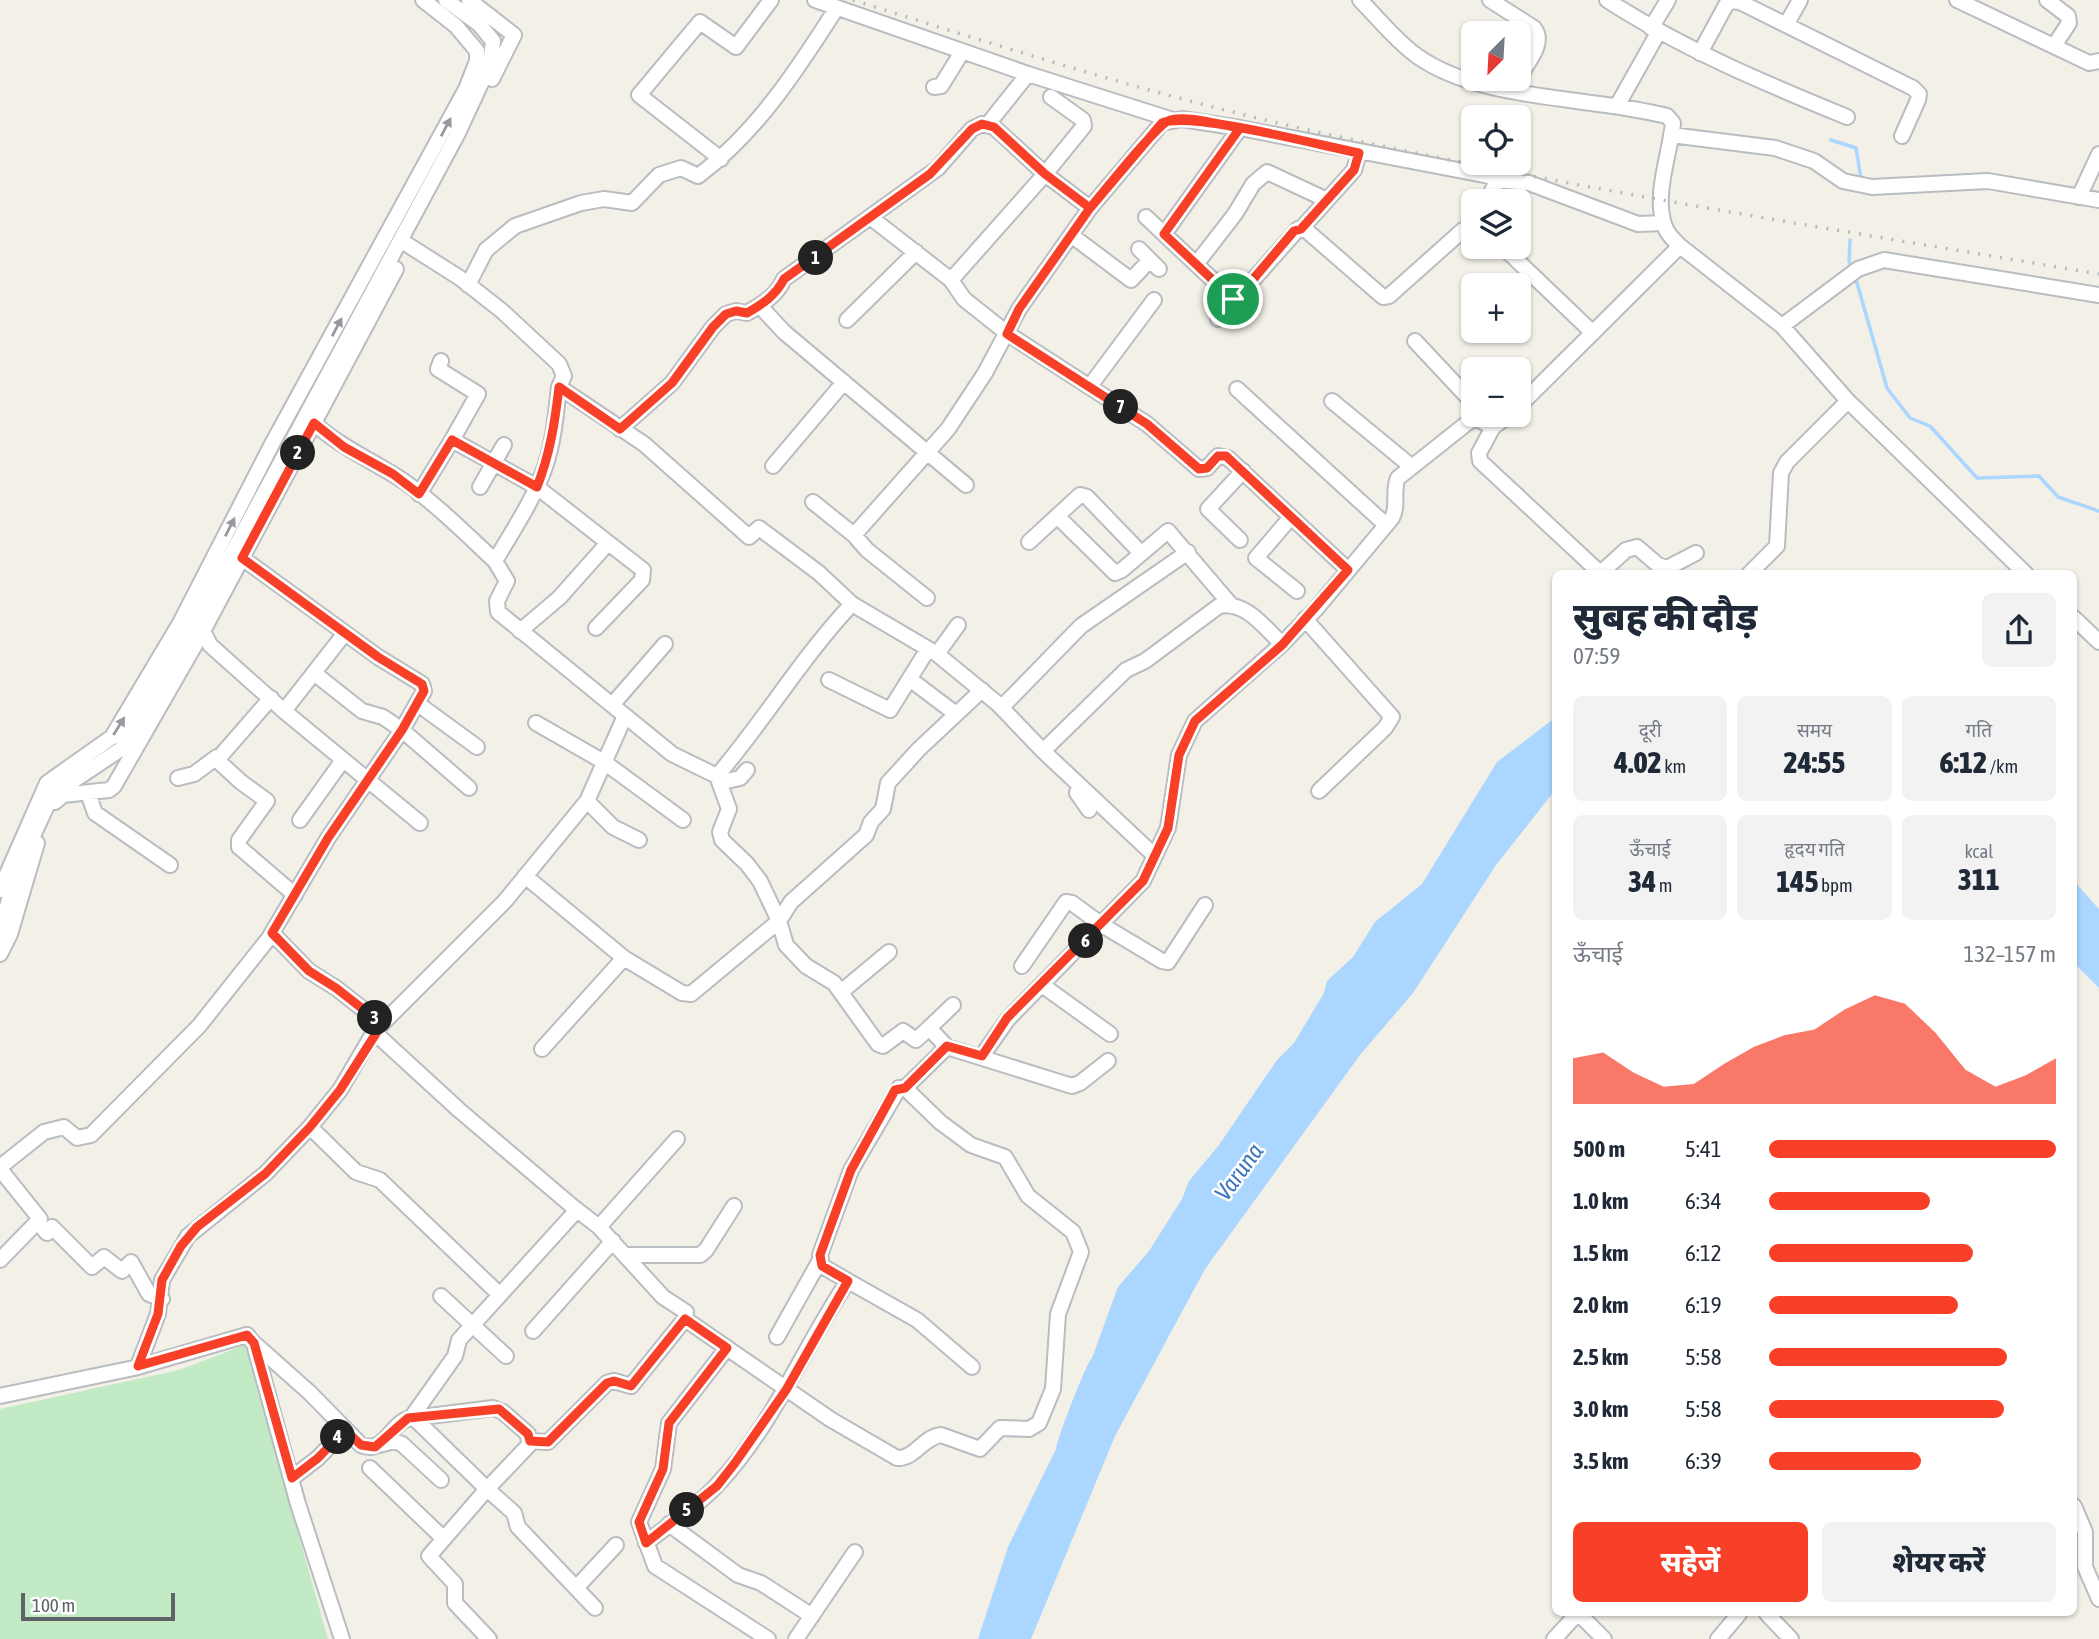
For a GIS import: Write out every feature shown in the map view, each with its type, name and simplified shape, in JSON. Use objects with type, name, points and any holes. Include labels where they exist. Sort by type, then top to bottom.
[{"type":"street","points":[[94,760],[112,737],[180,623],[272,444],[466,89],[477,61],[477,51],[463,32],[423,0]]},
{"type":"street","points":[[0,890],[52,787],[94,760],[121,748],[198,616],[457,135],[490,65],[494,48],[491,36],[446,0]]},
{"type":"street","points":[[0,954],[10,934],[50,809],[63,795],[109,790],[114,786],[203,631],[314,423],[514,35],[469,0]]},
{"type":"street","points":[[720,159],[639,95],[700,22],[736,47],[771,0]]},
{"type":"street","points":[[815,0],[962,52],[1174,120],[1240,128],[1489,176],[1495,180],[1529,183],[1638,224],[1663,223]]},
{"type":"street","points":[[1360,0],[1393,37],[1432,65],[1461,78]]},
{"type":"street","points":[[1490,0],[1523,21]]},
{"type":"street","points":[[1607,0],[1655,31],[1700,53],[1847,117]]},
{"type":"street","points":[[1617,106],[1668,0]]},
{"type":"street","points":[[1786,25],[1800,0]]},
{"type":"street","points":[[1957,0],[2089,63],[2099,61]]},
{"type":"street","points":[[2047,0],[2068,16],[2069,23],[2054,46]]},
{"type":"street","points":[[1700,53],[1726,5],[1732,1],[1741,1],[1913,88],[1919,94],[1918,100],[1902,136]]},
{"type":"street","points":[[468,285],[486,250],[515,226],[581,203],[604,200],[632,203],[659,175],[681,168],[698,176],[720,159],[791,79],[836,9]]},
{"type":"street","points":[[1531,26],[1539,34],[1539,41],[1531,55]]},
{"type":"street","points":[[934,87],[941,86],[962,52]]},
{"type":"street","points":[[620,429],[672,383],[713,327],[726,314],[736,311],[747,313],[760,306],[781,288],[784,279],[938,168],[972,129],[988,124],[1028,74]]},
{"type":"street","points":[[1531,86],[1667,116],[1673,123],[1661,200],[1663,223],[1680,246],[1782,326],[1848,401],[2022,570]]},
{"type":"street","points":[[951,281],[1045,174],[1084,125],[1083,120],[1051,97]]},
{"type":"street","points":[[854,536],[940,439],[976,388],[1019,309],[1090,208],[1157,128],[1174,120]]},
{"type":"street","points":[[988,124],[1045,174],[1090,208]]},
{"type":"street","points":[[1164,234],[1240,128]]},
{"type":"street","points":[[1671,135],[1775,148],[1814,161],[1843,181],[1872,187],[1988,181],[2099,200]]},
{"type":"street","points":[[1218,319],[1294,231],[1301,229],[1354,170],[1359,153]]},
{"type":"street","points":[[2079,197],[2099,154]]},
{"type":"street","points":[[1196,263],[1232,219],[1253,184],[1267,172],[1327,200]]},
{"type":"street","points":[[1493,189],[1495,180]]},
{"type":"street","points":[[870,217],[951,281],[964,299],[1007,334],[1157,432],[1199,469],[1207,468],[1222,455],[1243,471],[1348,570]]},
{"type":"street","points":[[1146,217],[1230,297],[1238,297]]},
{"type":"street","points":[[1301,229],[1307,231],[1383,297],[1388,296],[1461,232]]},
{"type":"street","points":[[1071,235],[1131,280],[1155,264],[1139,249]]},
{"type":"street","points":[[408,245],[468,285],[556,360],[564,372],[559,387],[555,429],[547,463],[537,487],[495,561]]},
{"type":"street","points":[[1531,394],[1680,246]]},
{"type":"street","points":[[847,320],[916,252]]},
{"type":"street","points":[[1516,259],[1593,333]]},
{"type":"street","points":[[1782,326],[1853,273],[1884,260],[2099,295]]},
{"type":"street","points":[[1090,386],[1154,300]]},
{"type":"street","points":[[760,306],[772,321],[966,485]]},
{"type":"street","points":[[1415,341],[1461,390]]},
{"type":"street","points":[[419,494],[478,394],[438,369],[441,361]]},
{"type":"street","points":[[773,466],[844,382]]},
{"type":"street","points":[[559,387],[644,444],[749,537],[759,528],[819,573],[852,604],[932,651],[982,690],[1155,856]]},
{"type":"street","points":[[1237,389],[1386,525]]},
{"type":"street","points":[[1332,401],[1412,467]]},
{"type":"street","points":[[1753,570],[1777,546],[1779,481],[1787,462],[1848,401]]},
{"type":"street","points":[[314,423],[344,447],[393,474],[495,561],[508,581],[497,601],[498,611],[672,754],[717,776],[733,780],[747,771]]},
{"type":"street","points":[[982,1056],[1007,1018],[1143,881],[1168,828],[1179,755],[1195,721],[1282,645],[1396,511],[1395,485],[1398,478],[1462,427]]},
{"type":"street","points":[[1493,427],[1479,453],[1480,461],[1597,570]]},
{"type":"street","points":[[452,440],[537,487],[638,565],[644,575],[639,584],[596,628]]},
{"type":"street","points":[[480,487],[504,446]]},
{"type":"street","points":[[1240,540],[1208,509],[1243,471]]},
{"type":"street","points":[[1029,542],[1078,496],[1084,495],[1140,552]]},
{"type":"street","points":[[813,502],[854,536],[866,550],[927,598]]},
{"type":"street","points":[[1058,517],[1115,573],[1122,570],[1166,530],[1188,552],[1231,605],[1245,610],[1282,645]]},
{"type":"street","points":[[1292,517],[1256,558],[1297,592]]},
{"type":"street","points":[[520,631],[559,598],[608,543]]},
{"type":"street","points":[[1604,570],[1631,548],[1637,547],[1658,565],[1667,568],[1696,553]]},
{"type":"street","points":[[998,704],[1005,704],[1081,626],[1188,552]]},
{"type":"street","points":[[0,1260],[40,1219],[0,1168],[44,1132],[64,1127],[77,1138],[91,1135],[198,1027],[272,933],[328,838],[402,730],[424,691],[422,684],[378,657],[242,558]]},
{"type":"street","points":[[717,776],[755,730],[835,622],[852,604]]},
{"type":"street","points":[[1043,751],[1126,670],[1145,661],[1214,609],[1231,605]]},
{"type":"street","points":[[1305,619],[1392,717],[1385,728],[1319,791]]},
{"type":"street","points":[[2077,621],[2099,642]]},
{"type":"street","points":[[829,680],[890,710],[932,651],[958,625]]},
{"type":"street","points":[[203,631],[210,645],[284,711],[420,823]]},
{"type":"street","points":[[284,711],[345,633]]},
{"type":"street","points":[[612,705],[665,643]]},
{"type":"street","points":[[314,673],[362,711],[383,717],[402,730],[469,788]]},
{"type":"street","points":[[911,680],[956,715]]},
{"type":"street","points":[[525,876],[624,958],[682,993],[691,994],[779,921],[791,902],[866,835],[871,822],[883,809],[888,783],[982,690]]},
{"type":"street","points":[[178,778],[194,774],[217,757],[271,698]]},
{"type":"street","points":[[418,704],[477,747]]},
{"type":"street","points":[[138,1366],[162,1299],[162,1280],[188,1236],[265,1174],[310,1127],[340,1090],[378,1028],[525,876],[587,802],[625,716]]},
{"type":"street","points":[[536,723],[604,762],[683,820]]},
{"type":"street","points":[[217,757],[241,782],[267,801],[239,840],[239,847],[295,895]]},
{"type":"street","points":[[300,820],[343,760]]},
{"type":"street","points":[[717,776],[729,809],[720,832],[722,840],[754,873],[779,921],[782,938],[791,951],[807,966],[830,979],[879,1046],[883,1046],[900,1031],[916,1040],[953,1005]]},
{"type":"street","points":[[1079,785],[1077,793],[1089,810]]},
{"type":"street","points":[[0,930],[19,866],[50,799],[52,787]]},
{"type":"street","points":[[88,793],[95,813],[170,865]]},
{"type":"street","points":[[587,802],[613,827],[639,840]]},
{"type":"street","points":[[1022,966],[1066,902],[1072,903],[1101,925],[1162,961],[1168,962],[1205,905]]},
{"type":"street","points":[[272,933],[309,971],[336,988],[459,1110],[599,1227],[663,1297],[685,1312],[685,1319],[631,1386],[614,1381],[607,1383],[548,1442],[530,1441]]},
{"type":"street","points":[[841,992],[889,952]]},
{"type":"street","points":[[542,1049],[624,958]]},
{"type":"street","points":[[1042,985],[1110,1034]]},
{"type":"street","points":[[929,1028],[947,1046],[1072,1086],[1108,1061]]},
{"type":"street","points":[[777,1337],[819,1262],[851,1170],[895,1090],[905,1088],[947,1046]]},
{"type":"street","points":[[685,1319],[830,1419],[902,1459],[935,1436],[941,1435],[980,1449],[1000,1427],[1034,1427],[1053,1389],[1058,1314],[1080,1258],[1077,1238],[1028,1196],[1005,1157],[971,1145],[940,1122],[905,1088]]},
{"type":"street","points":[[310,1127],[356,1172],[380,1180],[500,1295]]},
{"type":"street","points":[[599,1227],[677,1139]]},
{"type":"street","points":[[627,1255],[699,1255],[706,1250],[734,1206]]},
{"type":"street","points":[[413,1418],[455,1356],[459,1340],[577,1210]]},
{"type":"street","points":[[38,1222],[47,1233],[52,1227],[92,1266],[104,1257],[122,1271],[131,1262],[149,1294],[162,1299]]},
{"type":"street","points":[[533,1331],[613,1241]]},
{"type":"street","points":[[819,1262],[916,1320],[972,1367]]},
{"type":"street","points":[[646,1543],[717,1486],[786,1390],[848,1281]]},
{"type":"street","points":[[441,1296],[506,1356]]},
{"type":"street","points":[[0,1396],[138,1366],[247,1335],[361,1445],[370,1448],[394,1441],[402,1444],[441,1480]]},
{"type":"street","points":[[254,1343],[342,1639]]},
{"type":"street","points":[[727,1348],[669,1423],[663,1469],[639,1522],[652,1559],[662,1571],[768,1639]]},
{"type":"street","points":[[379,1445],[405,1419],[488,1408],[499,1409],[528,1434],[530,1441]]},
{"type":"street","points":[[413,1418],[513,1513],[518,1527],[595,1608]]},
{"type":"street","points":[[292,1478],[318,1458],[345,1430]]},
{"type":"street","points":[[489,1639],[455,1602],[455,1584],[429,1556],[530,1441]]},
{"type":"street","points":[[370,1468],[444,1539]]},
{"type":"street","points":[[2077,1513],[2085,1532],[2085,1567],[2099,1599]]},
{"type":"street","points":[[669,1524],[738,1575],[761,1583],[812,1616]]},
{"type":"street","points":[[576,1588],[616,1545]]},
{"type":"street","points":[[796,1639],[855,1552]]},
{"type":"street","points":[[1554,1639],[1576,1616]]},
{"type":"street","points":[[1580,1616],[1604,1639]]},
{"type":"street","points":[[1718,1639],[1733,1616]]},
{"type":"street","points":[[1769,1616],[1791,1639]]},
{"type":"green space","points":[[245,1345],[328,1639],[0,1639],[0,1409],[179,1370]]},
{"type":"water","name":"Varuna","points":[[1552,720],[1552,794],[1496,865],[1413,993],[1360,1055],[1205,1269],[1115,1436],[1031,1639],[978,1639],[1008,1547],[1056,1449],[1118,1287],[1149,1251],[1182,1199],[1189,1181],[1219,1145],[1277,1060],[1294,1043],[1324,993],[1327,981],[1353,957],[1375,922],[1422,884],[1497,762]]},
{"type":"water","points":[[2077,884],[2099,909],[2099,988],[2077,966]]},
{"type":"waterway","points":[[1831,140],[1856,148],[1861,179]]},
{"type":"waterway","points":[[1850,240],[1849,261],[1852,269]]},
{"type":"waterway","points":[[1855,276],[1887,388],[1910,418],[1930,426],[1977,478],[2039,476],[2058,497],[2099,511]]},
{"type":"railway","points":[[853,0],[1134,86],[1304,129],[1601,189],[2099,274]]},
{"type":"route","points":[[1233,299],[1164,234],[1240,128],[1182,119],[1162,123],[1126,167],[1090,208],[1045,174],[994,127],[982,124],[972,129],[930,174],[784,279],[781,288],[760,306],[747,313],[736,311],[726,314],[713,327],[672,383],[620,429],[559,387],[555,429],[547,463],[537,487],[452,440],[419,494],[393,474],[344,447],[314,423],[242,558],[378,657],[422,684],[424,691],[402,730],[328,838],[272,933],[309,971],[336,988],[382,1024],[374,1032],[340,1090],[310,1127],[265,1174],[188,1236],[164,1274],[158,1314],[138,1366],[202,1350],[247,1335],[254,1343],[292,1478],[318,1458],[345,1430],[361,1445],[375,1447],[408,1418],[499,1409],[528,1434],[530,1441],[548,1442],[607,1383],[614,1381],[631,1386],[685,1319],[727,1348],[669,1423],[663,1469],[639,1522],[646,1543],[717,1486],[786,1390],[848,1281],[822,1266],[819,1262],[820,1255],[851,1170],[895,1090],[905,1088],[947,1046],[982,1056],[1007,1018],[1136,890],[1168,828],[1179,755],[1195,721],[1282,645],[1348,570],[1226,456],[1218,456],[1207,468],[1199,469],[1147,424],[1007,334],[1019,309],[1090,208],[1162,123],[1169,121],[1182,119],[1240,128],[1359,153],[1354,170],[1301,229],[1294,231],[1238,297],[1233,299]]}]
